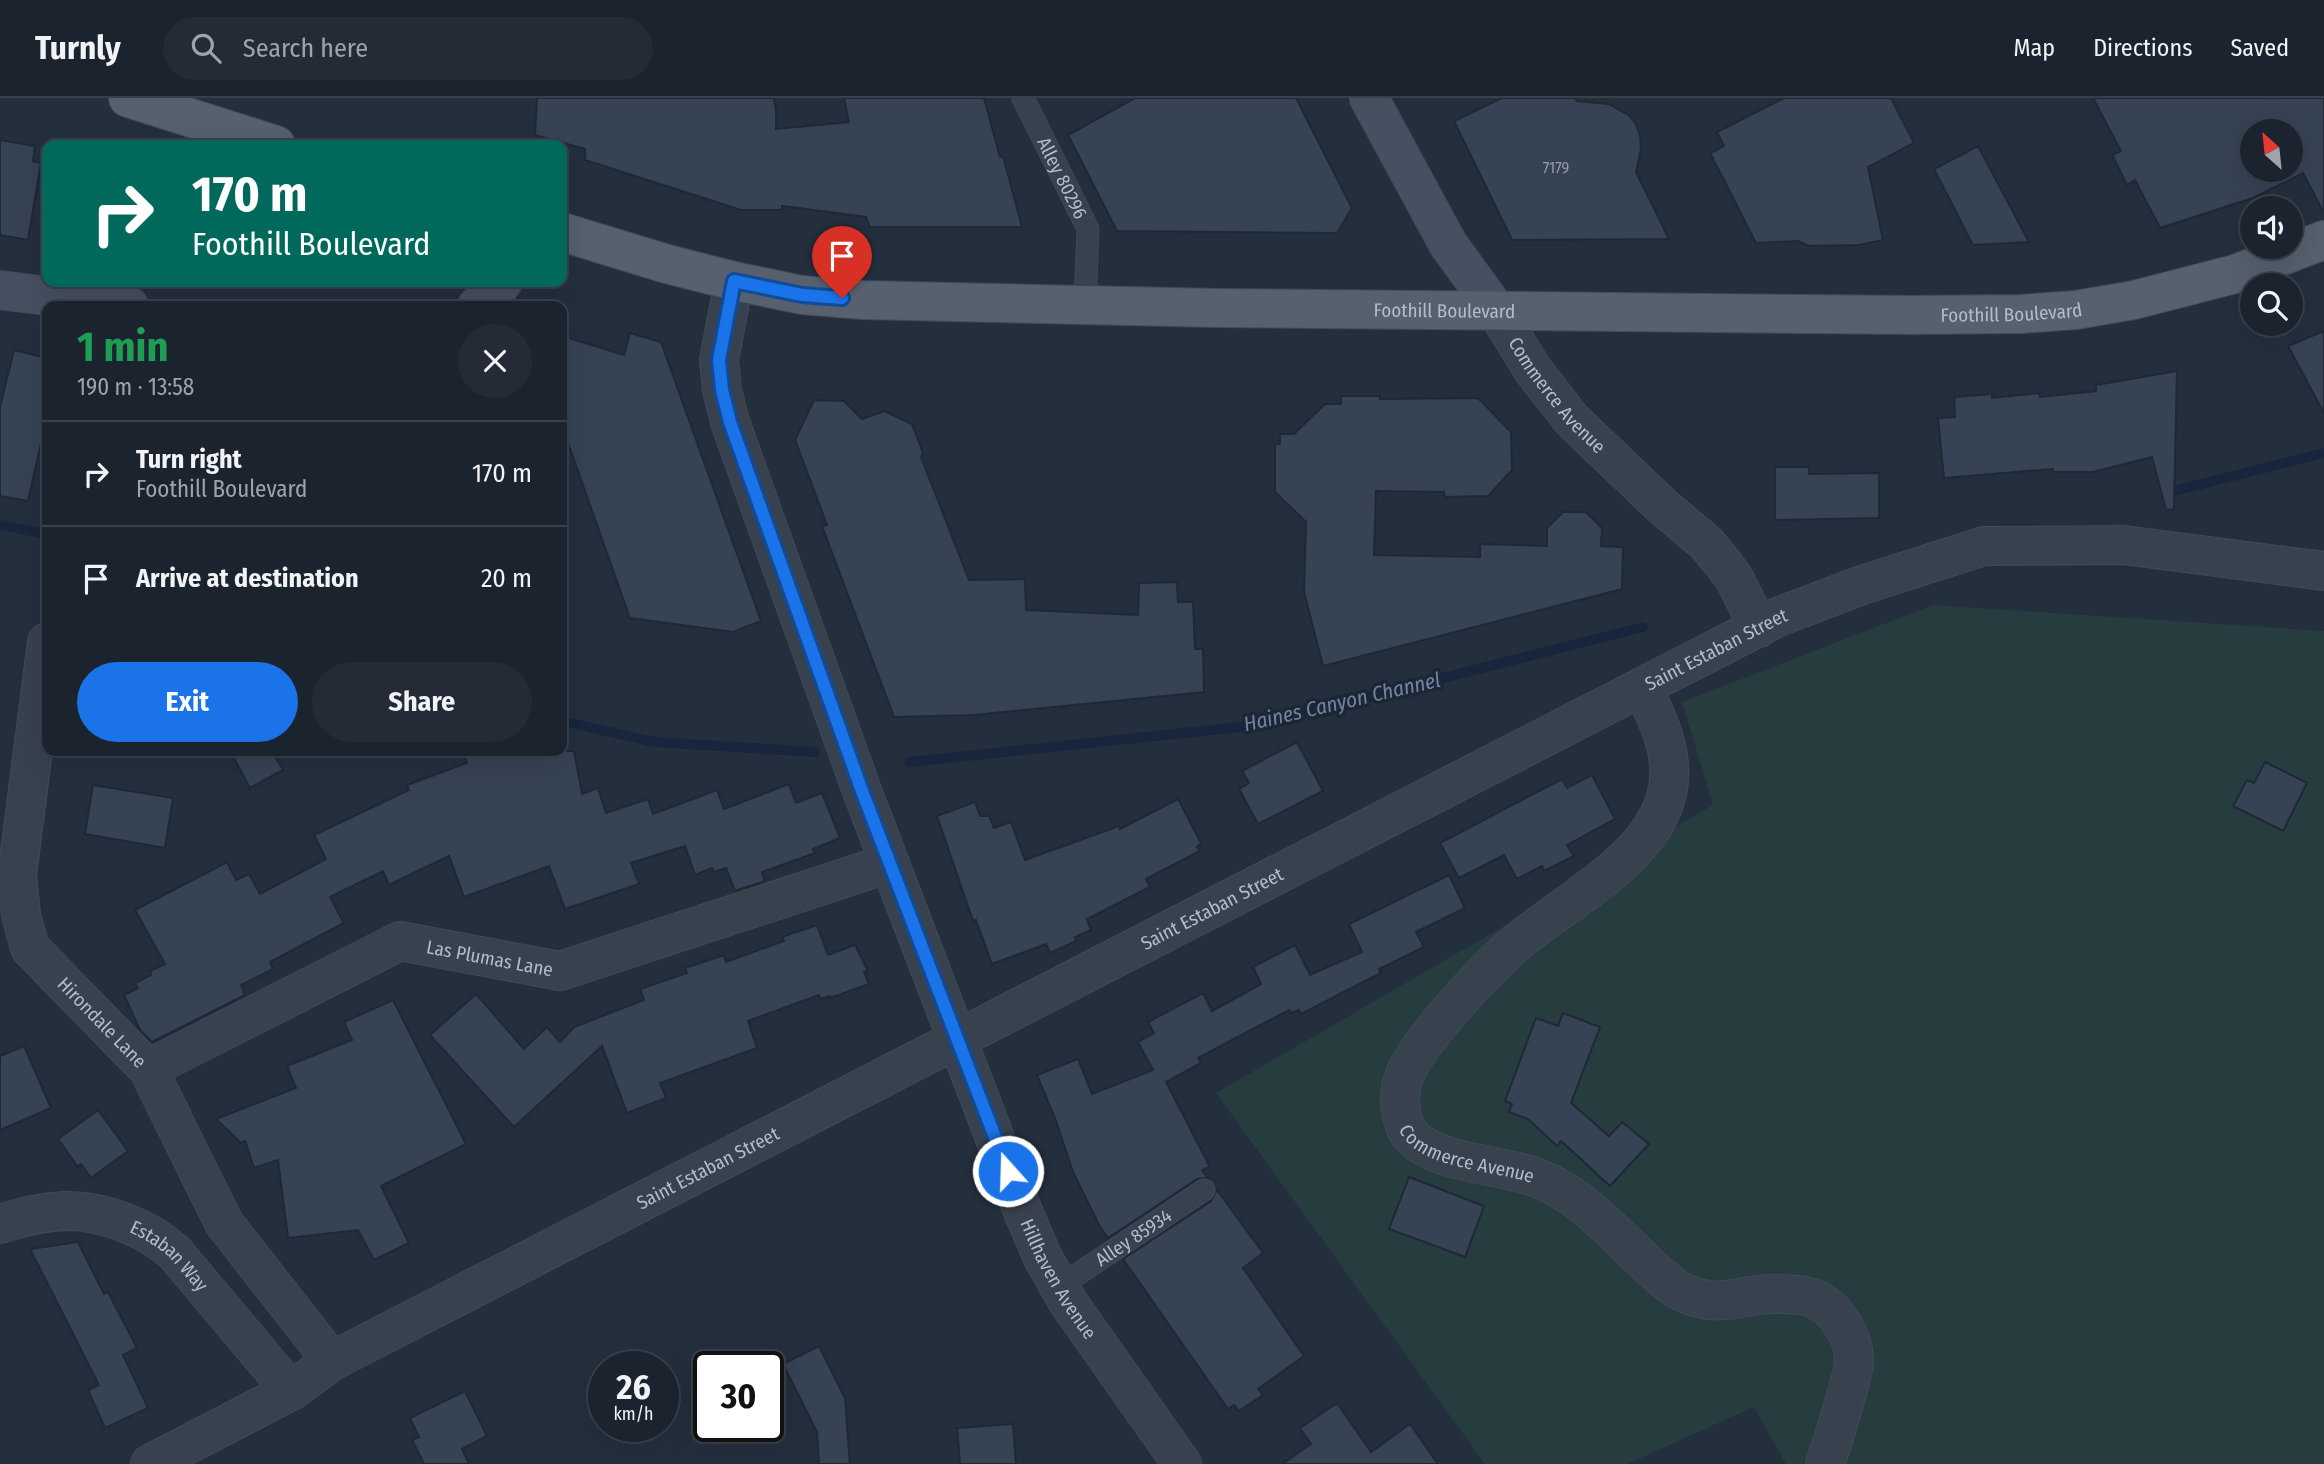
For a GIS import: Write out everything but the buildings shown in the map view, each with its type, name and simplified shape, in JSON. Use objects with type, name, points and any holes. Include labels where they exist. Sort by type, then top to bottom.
[{"type":"main road","points":[[128,98],[260,140]]},
{"type":"main road","name":"Foothill Boulevard","points":[[567,234],[734,281],[802,295],[863,300],[1217,308],[1911,315],[2021,314],[2076,310],[2134,300],[2235,274],[2324,240]]},
{"type":"street","name":"Commerce Avenue","points":[[1369,98],[1448,244],[1496,310],[1533,370],[1572,420],[1661,505],[1706,543],[1734,579],[1759,628]]},
{"type":"street","name":"Hillhaven Avenue","points":[[734,281],[719,360],[722,390],[730,422],[890,863],[1043,1258],[1068,1302],[1182,1464]]},
{"type":"street","points":[[486,301],[499,287]]},
{"type":"street","points":[[0,290],[89,301]]},
{"type":"street","name":"Saint Estaban Street","points":[[150,1464],[291,1391],[332,1361],[1778,617],[1862,585],[1984,546],[2124,545],[2324,570]]},
{"type":"street","name":"Hirondale Lane","points":[[42,682],[18,875],[24,930],[30,948],[148,1069],[225,1223],[332,1361]]},
{"type":"street","name":"Commerce Avenue","points":[[1642,687],[1660,722],[1668,751],[1667,796],[1659,815],[1634,850],[1606,875],[1507,951],[1445,1019],[1422,1047],[1404,1076],[1400,1095],[1401,1115],[1413,1139],[1423,1147],[1534,1177],[1576,1198],[1660,1276],[1684,1293],[1708,1301],[1735,1301],[1766,1294],[1793,1294],[1816,1298],[1828,1306],[1849,1336],[1855,1362],[1825,1464]]},
{"type":"street","name":"Las Plumas Lane","points":[[148,1069],[400,942],[560,971],[890,863]]},
{"type":"street","name":"Estaban Way","points":[[0,1224],[26,1216],[68,1211],[107,1218],[160,1239],[175,1253],[291,1391]]},
{"type":"lane","name":"Alley 80296","points":[[1023,98],[1088,229],[1085,304]]},
{"type":"lane","name":"Alley 85934","points":[[1060,1286],[1204,1190]]},
{"type":"green space","points":[[1933,605],[2324,631],[2324,1464],[1786,1464],[1754,1407],[1627,1464],[1485,1464],[1216,1093],[1713,805],[1682,702]]},
{"type":"waterway","name":"Haines Canyon Channel","points":[[2174,491],[2324,453]]},
{"type":"waterway","name":"Haines Canyon Channel","points":[[0,525],[42,533]]},
{"type":"waterway","name":"Haines Canyon Channel","points":[[910,762],[1259,725],[1643,627]]},
{"type":"waterway","name":"Haines Canyon Channel","points":[[567,722],[654,742],[815,752]]},
{"type":"route","points":[[842,298],[802,295],[734,281],[719,360],[722,390],[730,422],[862,791],[1008,1171]]}]
